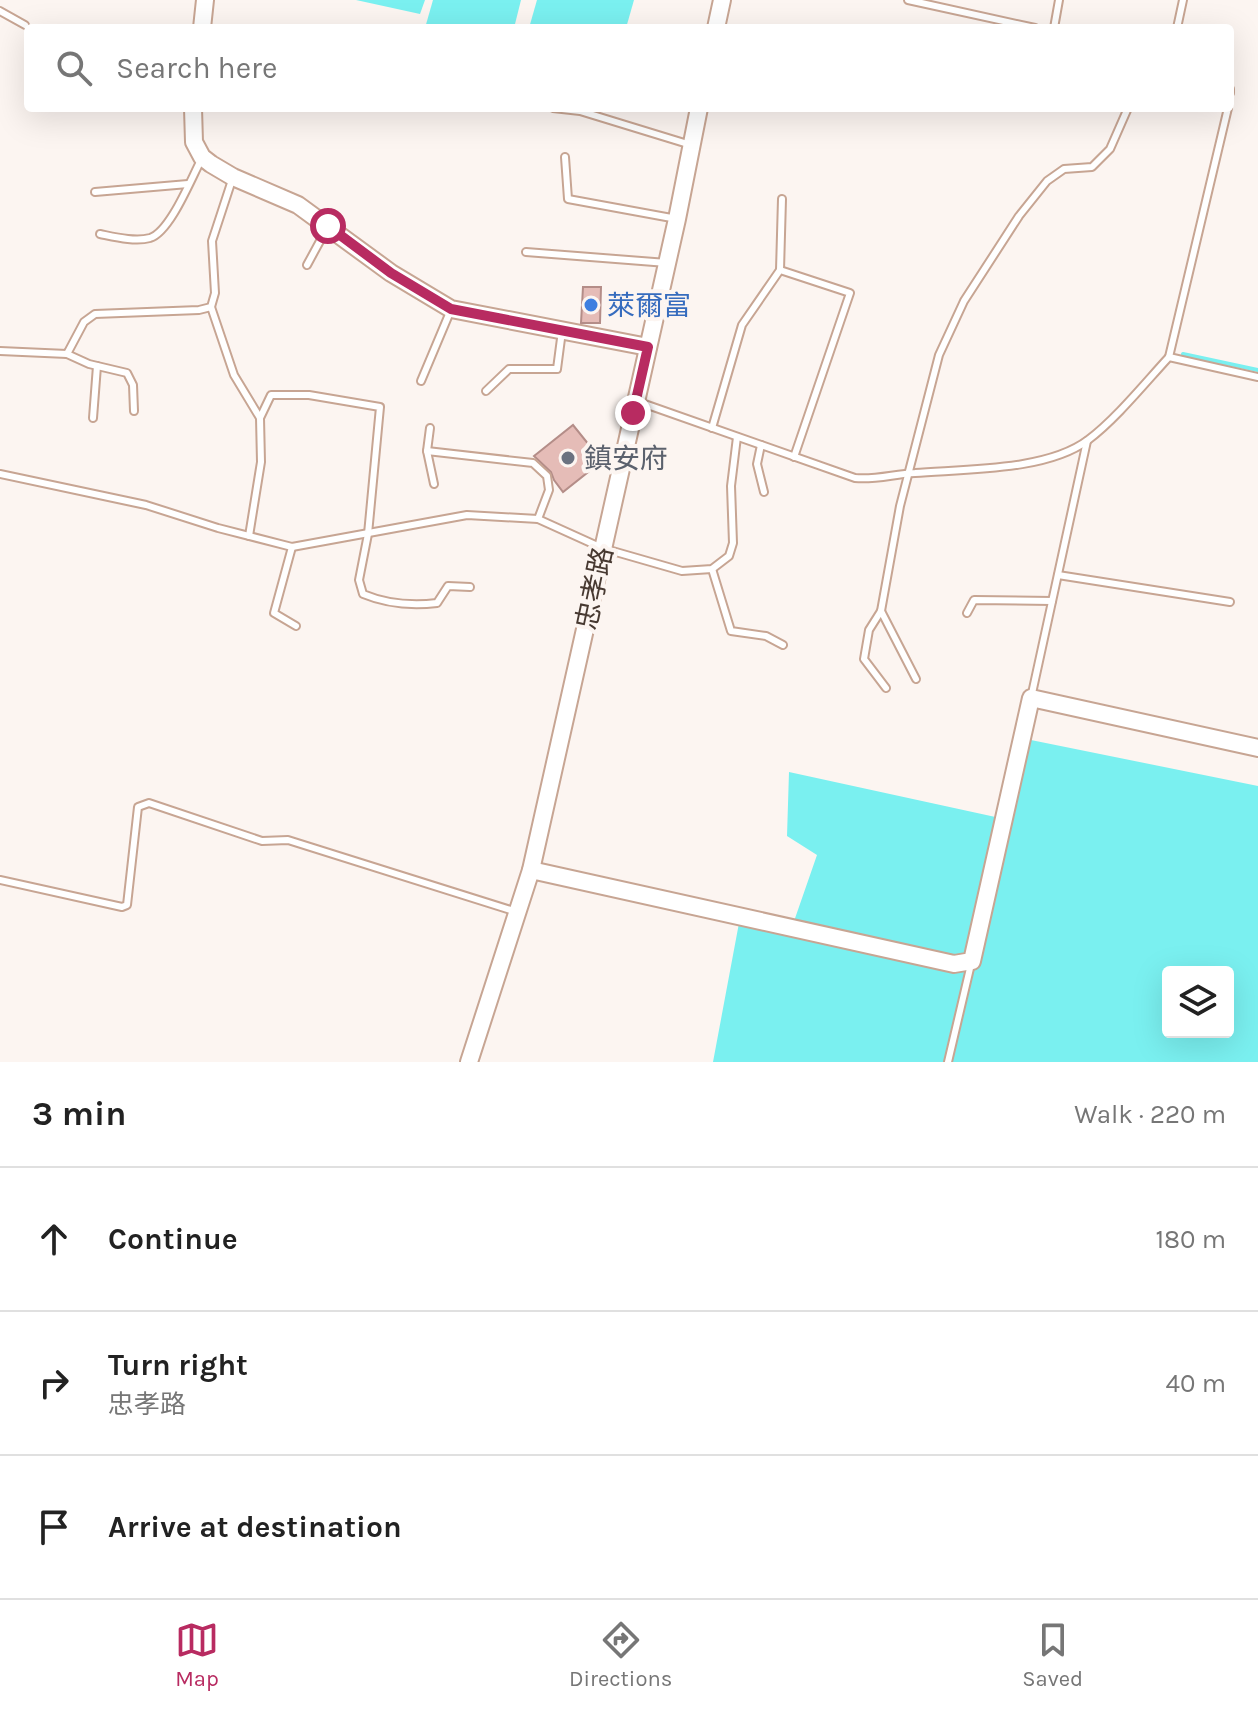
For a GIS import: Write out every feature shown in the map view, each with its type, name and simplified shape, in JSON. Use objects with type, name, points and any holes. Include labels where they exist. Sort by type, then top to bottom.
[{"type":"street","points":[[202,24],[205,0]]},
{"type":"street","points":[[717,24],[722,0]]},
{"type":"street","points":[[193,112],[194,142],[202,157],[233,177],[298,205],[391,273],[451,309],[648,347]]},
{"type":"street","name":"忠孝路","points":[[469,1062],[531,870],[677,219],[698,112]]},
{"type":"street","points":[[531,870],[954,964],[972,961],[1031,698],[1258,748]]},
{"type":"lane","points":[[908,0],[1017,24]]},
{"type":"lane","points":[[1055,24],[1059,0]]},
{"type":"lane","points":[[1178,24],[1183,0]]},
{"type":"lane","points":[[0,11],[24,24]]},
{"type":"lane","points":[[583,112],[691,145]]},
{"type":"lane","points":[[886,688],[864,659],[869,630],[881,611],[900,506],[939,355],[964,301],[1019,216],[1047,181],[1064,169],[1092,167],[1110,149],[1126,112]]},
{"type":"lane","points":[[635,401],[855,478],[875,480],[910,473],[1016,465],[1052,457],[1087,441],[1169,357],[1227,112]]},
{"type":"lane","points":[[100,234],[150,238],[164,230],[202,157]]},
{"type":"lane","points":[[565,157],[568,199],[677,219]]},
{"type":"lane","points":[[233,177],[212,241],[215,293],[211,307],[234,375],[260,418]]},
{"type":"lane","points":[[95,192],[188,184]]},
{"type":"lane","points":[[712,428],[742,325],[780,270],[782,199]]},
{"type":"lane","points":[[307,265],[328,226]]},
{"type":"lane","points":[[526,252],[667,263]]},
{"type":"lane","points":[[780,270],[850,293],[794,457]]},
{"type":"lane","points":[[67,354],[89,316],[211,307]]},
{"type":"lane","points":[[421,381],[451,309]]},
{"type":"lane","points":[[486,391],[509,369],[557,369],[562,331]]},
{"type":"lane","points":[[0,351],[67,354],[127,373],[133,385],[134,411]]},
{"type":"lane","points":[[1169,357],[1258,377]]},
{"type":"lane","points":[[93,418],[97,366]]},
{"type":"lane","points":[[249,536],[261,462],[260,418],[271,395],[309,395],[380,407],[368,534],[359,580],[363,594],[377,600],[413,606],[437,603],[448,586],[470,587]]},
{"type":"lane","points":[[430,428],[427,451],[434,484]]},
{"type":"lane","points":[[0,474],[146,505],[292,547],[467,515],[538,519],[602,548],[682,571],[712,569],[729,556],[733,543],[731,486],[737,437]]},
{"type":"lane","points":[[1031,698],[1087,441]]},
{"type":"lane","points":[[761,445],[757,464],[764,492]]},
{"type":"lane","points":[[427,451],[533,463],[547,476],[549,490],[538,519]]},
{"type":"lane","points":[[292,547],[274,613],[296,626]]},
{"type":"lane","points":[[712,569],[731,631],[766,636],[783,645]]},
{"type":"lane","points":[[1058,575],[1230,602]]},
{"type":"lane","points":[[967,613],[974,600],[1052,601]]},
{"type":"lane","points":[[881,611],[916,679]]},
{"type":"lane","points":[[0,880],[122,907],[127,905],[138,807],[149,803],[262,841],[288,840],[517,913]]},
{"type":"lane","points":[[948,1062],[972,961]]},
{"type":"water","points":[[356,0],[425,0],[420,14]]},
{"type":"water","points":[[433,0],[521,0],[515,24],[426,24]]},
{"type":"water","points":[[537,0],[634,0],[627,24],[530,24]]},
{"type":"water","points":[[1021,738],[1258,786],[1258,1062],[713,1062],[739,923],[792,927],[817,855],[787,836],[789,772],[1000,818]]},
{"type":"building","name":"萊爾富","points":[[583,287],[601,287],[600,323],[581,323]]},
{"type":"building","name":"鎮安府","points":[[573,425],[602,461],[563,492],[551,472],[534,456]]},
{"type":"waterway","points":[[1183,354],[1258,370]]},
{"type":"place","name":"萊爾富","points":[[591,305]]},
{"type":"place","name":"鎮安府","points":[[568,458]]},
{"type":"route","points":[[328,226],[391,273],[451,309],[648,347],[633,413]]}]
